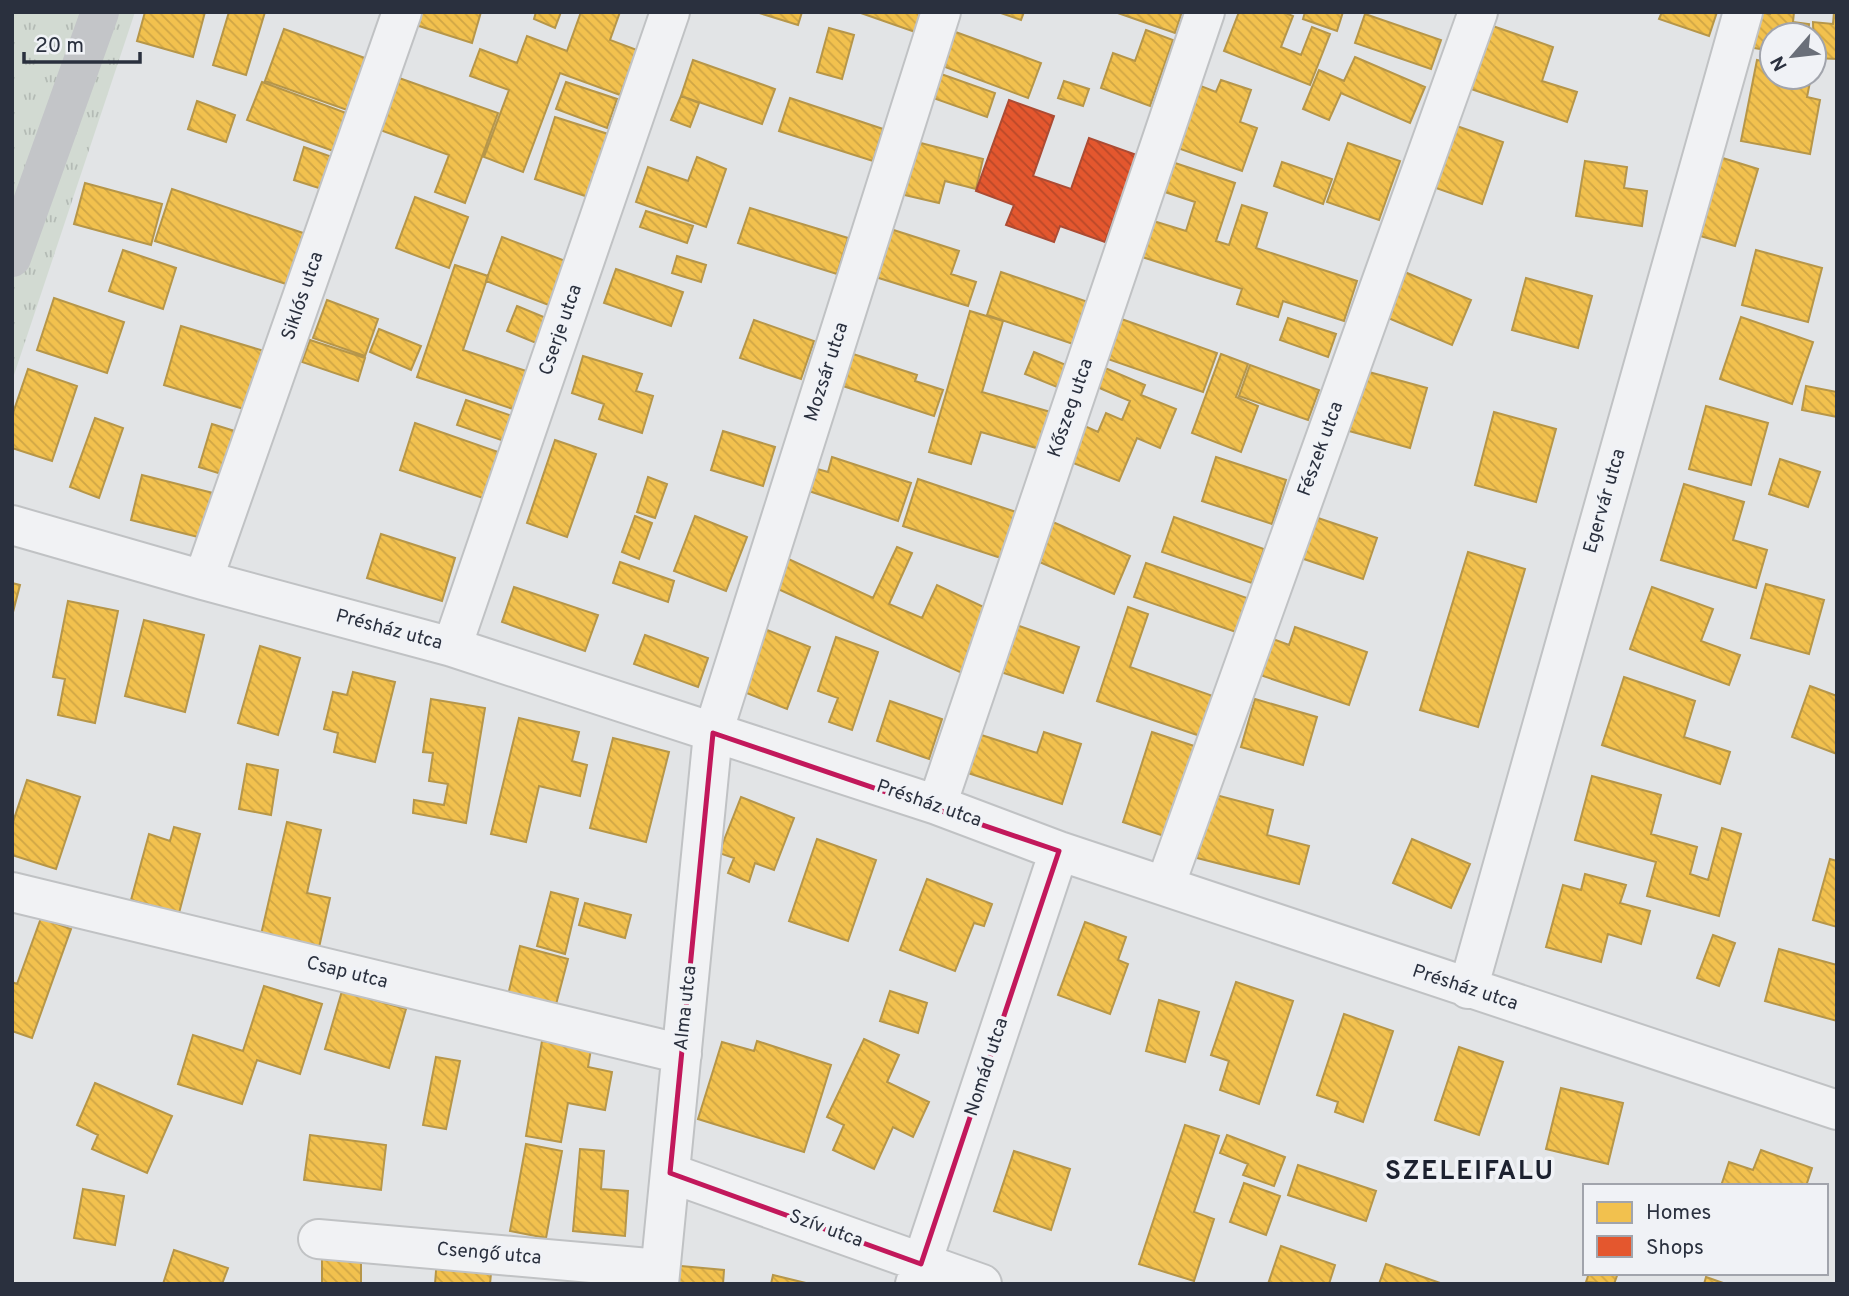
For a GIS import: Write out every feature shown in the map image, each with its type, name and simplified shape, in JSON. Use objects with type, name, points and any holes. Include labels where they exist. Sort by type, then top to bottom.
[{"type":"street","points":[[12,258],[100,12]]},
{"type":"street","name":"Siklós utca","points":[[204,580],[402,12]]},
{"type":"street","name":"Cserje utca","points":[[452,647],[670,12]]},
{"type":"street","name":"Mozsár utca","points":[[713,733],[941,12]]},
{"type":"street","name":"Kőszeg utca","points":[[937,805],[1205,12]]},
{"type":"street","name":"Fészek utca","points":[[1165,886],[1478,12]]},
{"type":"street","name":"Egervár utca","points":[[1468,989],[1743,12]]},
{"type":"street","name":"Présház utca","points":[[12,525],[452,647],[937,805],[1059,851],[1837,1110]]},
{"type":"street","name":"Alma utca","points":[[659,1276],[713,733]]},
{"type":"street","name":"Nomád utca","points":[[918,1274],[1059,851]]},
{"type":"street","name":"Csap utca","points":[[12,892],[681,1054]]},
{"type":"street","name":"Szív utca","points":[[670,1173],[918,1274],[982,1284]]},
{"type":"street","name":"Csengő utca","points":[[318,1240],[659,1276]]},
{"type":"highlighted area","points":[[713,733],[1059,851],[921,1264],[670,1173]]},
{"type":"green space","points":[[12,12],[135,12],[12,381]]},
{"type":"building: Homes","points":[[145,12],[205,12],[193,57],[137,41]]},
{"type":"building: Homes","points":[[229,12],[265,12],[246,75],[213,65]]},
{"type":"building: Homes","points":[[420,12],[481,12],[472,43],[416,25]]},
{"type":"building: Homes","points":[[536,12],[561,12],[555,28],[534,19]]},
{"type":"building: Homes","points":[[581,12],[620,12],[610,40],[637,50],[620,95],[560,73],[523,172],[484,157],[509,90],[470,76],[480,49],[517,63],[527,36],[567,51]]},
{"type":"building: Homes","points":[[756,12],[802,12],[798,25]]},
{"type":"building: Homes","points":[[858,12],[921,12],[915,32]]},
{"type":"building: Homes","points":[[998,12],[1024,12],[1021,20]]},
{"type":"building: Homes","points":[[1115,12],[1182,12],[1175,33]]},
{"type":"building: Homes","points":[[1239,12],[1283,12],[1293,16],[1281,47],[1301,55],[1312,27],[1330,34],[1310,85],[1224,51]]},
{"type":"building: Homes","points":[[1305,12],[1343,12],[1337,31],[1303,19]]},
{"type":"building: Homes","points":[[1662,12],[1717,12],[1709,36],[1659,19]]},
{"type":"building: Homes","points":[[1758,12],[1794,12],[1793,21],[1758,21],[1758,49],[1748,47]]},
{"type":"building: Homes","points":[[1834,12],[1837,12],[1837,59],[1828,59],[1828,24],[1833,24]]},
{"type":"building: Homes","points":[[1365,14],[1441,40],[1431,69],[1355,43]]},
{"type":"building: Homes","points":[[1487,24],[1553,47],[1542,81],[1577,92],[1567,122],[1465,87]]},
{"type":"building: Homes","points":[[829,28],[854,35],[842,79],[817,72]]},
{"type":"building: Homes","points":[[284,29],[368,59],[350,111],[265,81]]},
{"type":"building: Homes","points":[[950,30],[1041,63],[1028,98],[937,64]]},
{"type":"building: Homes","points":[[1146,30],[1173,40],[1150,106],[1101,88],[1113,53],[1135,61]]},
{"type":"building: Homes","points":[[1355,57],[1425,87],[1410,123],[1341,93],[1329,120],[1303,109],[1319,70],[1344,81]]},
{"type":"building: Homes","points":[[693,60],[775,89],[762,124],[681,96]]},
{"type":"building: Homes","points":[[1757,60],[1758,91],[1808,91],[1807,97],[1820,100],[1810,154],[1741,141]]},
{"type":"building: Homes","points":[[941,74],[995,93],[987,117],[933,98]]},
{"type":"building: Homes","points":[[399,78],[498,113],[465,203],[435,192],[449,155],[380,130]]},
{"type":"building: Homes","points":[[1221,80],[1251,90],[1240,122],[1257,128],[1242,171],[1172,146],[1193,83],[1216,92]]},
{"type":"building: Homes","points":[[1064,81],[1089,89],[1083,106],[1058,98]]},
{"type":"building: Homes","points":[[262,82],[349,114],[336,152],[247,120]]},
{"type":"building: Homes","points":[[566,82],[617,99],[607,128],[556,109]]},
{"type":"building: Homes","points":[[681,96],[699,103],[690,127],[671,120]]},
{"type":"building: Homes","points":[[790,98],[883,129],[873,161],[779,131]]},
{"type":"building: Homes","points":[[197,101],[235,115],[226,142],[188,129]]},
{"type":"building: Homes","points":[[555,117],[608,134],[588,197],[535,179]]},
{"type":"building: Homes","points":[[1451,124],[1503,142],[1482,204],[1430,186]]},
{"type":"building: Homes","points":[[909,140],[983,159],[976,189],[945,181],[939,203],[896,193]]},
{"type":"building: Homes","points":[[1348,143],[1400,161],[1379,220],[1327,202]]},
{"type":"building: Homes","points":[[304,147],[335,158],[325,190],[294,180]]},
{"type":"building: Homes","points":[[1713,155],[1758,169],[1735,246],[1690,233]]},
{"type":"building: Homes","points":[[697,157],[726,169],[706,227],[636,202],[648,167],[688,181]]},
{"type":"building: Homes","points":[[1169,161],[1235,183],[1216,241],[1229,245],[1242,205],[1267,213],[1256,248],[1357,281],[1344,321],[1283,301],[1278,317],[1237,304],[1242,289],[1136,255],[1147,219],[1186,231],[1195,202],[1159,190]]},
{"type":"building: Homes","points":[[1585,161],[1627,167],[1624,188],[1647,191],[1642,226],[1576,216]]},
{"type":"building: Homes","points":[[1282,162],[1332,179],[1323,204],[1274,186]]},
{"type":"building: Homes","points":[[85,183],[162,204],[151,245],[74,224]]},
{"type":"building: Homes","points":[[172,189],[309,235],[292,286],[155,241]]},
{"type":"building: Homes","points":[[415,197],[468,217],[449,268],[396,248]]},
{"type":"building: Homes","points":[[750,208],[848,238],[837,274],[738,243]]},
{"type":"building: Homes","points":[[646,211],[693,226],[687,243],[640,227]]},
{"type":"building: Homes","points":[[881,226],[959,251],[951,274],[976,282],[968,306],[866,274]]},
{"type":"building: Homes","points":[[502,237],[576,265],[559,309],[486,281]]},
{"type":"building: Homes","points":[[123,250],[176,268],[163,309],[109,291]]},
{"type":"building: Homes","points":[[1756,250],[1822,268],[1808,322],[1742,305]]},
{"type":"building: Homes","points":[[677,256],[706,265],[701,282],[672,273]]},
{"type":"building: Homes","points":[[455,265],[488,276],[463,350],[529,372],[516,410],[417,377]]},
{"type":"building: Homes","points":[[616,269],[683,292],[671,326],[604,303]]},
{"type":"building: Homes","points":[[1400,270],[1471,300],[1452,345],[1381,315]]},
{"type":"building: Homes","points":[[1001,272],[1091,303],[1076,345],[987,315]]},
{"type":"building: Homes","points":[[1526,278],[1592,296],[1578,348],[1512,330]]},
{"type":"building: Homes","points":[[54,298],[124,322],[107,373],[37,350]]},
{"type":"building: Homes","points":[[327,300],[378,319],[365,356],[313,338]]},
{"type":"building: Homes","points":[[517,306],[551,320],[541,345],[507,331]]},
{"type":"building: Homes","points":[[970,311],[1003,321],[982,392],[1054,413],[1043,450],[981,432],[971,464],[929,452]]},
{"type":"building: Homes","points":[[1113,316],[1217,353],[1203,392],[1099,356]]},
{"type":"building: Homes","points":[[1741,317],[1813,342],[1792,404],[1720,379]]},
{"type":"building: Homes","points":[[1288,318],[1336,334],[1328,357],[1280,340]]},
{"type":"building: Homes","points":[[754,320],[814,341],[801,379],[740,358]]},
{"type":"building: Homes","points":[[181,326],[264,351],[247,410],[164,385]]},
{"type":"building: Homes","points":[[379,329],[421,346],[411,370],[370,352]]},
{"type":"building: Homes","points":[[310,340],[365,358],[358,381],[302,362]]},
{"type":"building: Homes","points":[[847,352],[917,375],[915,381],[943,390],[934,416],[837,384]]},
{"type":"building: Homes","points":[[1034,352],[1071,367],[1062,389],[1025,374]]},
{"type":"building: Homes","points":[[1221,354],[1248,364],[1236,397],[1258,406],[1241,452],[1192,433]]},
{"type":"building: Homes","points":[[583,356],[642,374],[636,391],[653,396],[642,433],[599,419],[604,404],[572,393]]},
{"type":"building: Homes","points":[[1098,365],[1145,385],[1141,395],[1176,409],[1160,448],[1137,438],[1119,481],[1063,459],[1078,423],[1098,432],[1106,413],[1122,420],[1130,401],[1090,384]]},
{"type":"building: Homes","points":[[1250,365],[1319,390],[1308,420],[1239,396]]},
{"type":"building: Homes","points":[[28,369],[77,386],[52,461],[12,448],[12,416]]},
{"type":"building: Homes","points":[[1358,369],[1427,388],[1410,448],[1342,429]]},
{"type":"building: Homes","points":[[1806,386],[1837,392],[1837,417],[1802,410]]},
{"type":"building: Homes","points":[[466,400],[518,418],[510,443],[457,425]]},
{"type":"building: Homes","points":[[1706,406],[1768,423],[1751,485],[1689,469]]},
{"type":"building: Homes","points":[[1494,412],[1556,429],[1536,502],[1475,485]]},
{"type":"building: Homes","points":[[95,418],[123,428],[99,498],[70,487]]},
{"type":"building: Homes","points":[[415,423],[504,454],[489,500],[400,470]]},
{"type":"building: Homes","points":[[212,424],[241,433],[228,476],[199,467]]},
{"type":"building: Homes","points":[[723,431],[775,447],[763,486],[711,470]]},
{"type":"building: Homes","points":[[555,440],[596,454],[567,537],[527,523]]},
{"type":"building: Homes","points":[[832,457],[911,483],[898,521],[803,489],[810,467],[828,472]]},
{"type":"building: Homes","points":[[1216,457],[1286,480],[1272,524],[1202,501]]},
{"type":"building: Homes","points":[[1780,459],[1820,472],[1808,507],[1769,494]]},
{"type":"building: Homes","points":[[142,475],[217,494],[206,539],[131,520]]},
{"type":"building: Homes","points":[[648,477],[667,484],[655,518],[637,512]]},
{"type":"building: Homes","points":[[918,479],[1022,514],[1007,560],[903,526]]},
{"type":"building: Homes","points":[[1684,484],[1744,502],[1733,540],[1767,550],[1756,588],[1661,560]]},
{"type":"building: Homes","points":[[635,516],[652,523],[639,559],[622,552]]},
{"type":"building: Homes","points":[[695,516],[747,537],[726,591],[674,571]]},
{"type":"building: Homes","points":[[1174,517],[1264,549],[1252,583],[1162,552]]},
{"type":"building: Homes","points":[[1315,517],[1377,538],[1363,579],[1301,558]]},
{"type":"building: Homes","points":[[1046,519],[1130,556],[1114,594],[1030,558]]},
{"type":"building: Homes","points":[[381,534],[455,558],[442,601],[367,578]]},
{"type":"building: Homes","points":[[897,547],[912,553],[889,604],[922,618],[937,585],[990,610],[962,673],[767,584],[780,555],[873,598]]},
{"type":"building: Homes","points":[[1468,552],[1525,569],[1478,727],[1420,710]]},
{"type":"building: Homes","points":[[620,562],[674,581],[668,602],[613,583]]},
{"type":"building: Homes","points":[[1146,563],[1247,598],[1236,632],[1134,597]]},
{"type":"building: Homes","points":[[12,583],[20,585],[12,616]]},
{"type":"building: Homes","points":[[1766,584],[1824,600],[1809,654],[1751,638]]},
{"type":"building: Homes","points":[[514,587],[598,615],[585,651],[502,622]]},
{"type":"building: Homes","points":[[1652,587],[1713,609],[1701,641],[1740,655],[1729,685],[1630,649]]},
{"type":"building: Homes","points":[[68,601],[118,611],[95,723],[58,715],[65,679],[53,677]]},
{"type":"building: Homes","points":[[1128,607],[1148,614],[1130,667],[1213,696],[1200,736],[1097,701]]},
{"type":"building: Homes","points":[[144,620],[204,635],[185,712],[125,696]]},
{"type":"building: Homes","points":[[1008,622],[1079,647],[1063,693],[992,669]]},
{"type":"building: Homes","points":[[1295,627],[1367,652],[1349,705],[1260,675],[1273,639],[1289,645]]},
{"type":"building: Homes","points":[[762,628],[810,647],[787,709],[739,690]]},
{"type":"building: Homes","points":[[645,635],[708,658],[698,687],[634,664]]},
{"type":"building: Homes","points":[[836,637],[878,652],[852,730],[829,722],[838,698],[818,691]]},
{"type":"building: Homes","points":[[260,646],[300,658],[278,735],[238,723]]},
{"type":"building: Homes","points":[[353,672],[395,682],[375,762],[334,752],[338,733],[324,729],[333,692],[347,695]]},
{"type":"building: Homes","points":[[1624,677],[1695,701],[1684,737],[1730,752],[1720,784],[1602,745]]},
{"type":"building: Homes","points":[[1810,686],[1837,696],[1837,754],[1792,737]]},
{"type":"building: Homes","points":[[431,699],[485,708],[466,823],[413,813],[414,800],[444,805],[448,784],[429,781],[433,753],[423,752]]},
{"type":"building: Homes","points":[[1255,699],[1317,717],[1303,765],[1241,747]]},
{"type":"building: Homes","points":[[890,701],[942,719],[929,759],[877,741]]},
{"type":"building: Homes","points":[[519,718],[579,732],[572,761],[587,765],[580,796],[539,786],[526,842],[491,834]]},
{"type":"building: Homes","points":[[969,731],[1037,753],[1044,732],[1081,744],[1062,804],[956,769]]},
{"type":"building: Homes","points":[[1152,732],[1200,748],[1170,838],[1123,822]]},
{"type":"building: Homes","points":[[613,738],[669,752],[646,842],[590,828]]},
{"type":"building: Homes","points":[[247,764],[278,770],[271,815],[239,809]]},
{"type":"building: Homes","points":[[1592,776],[1661,795],[1651,834],[1697,847],[1690,874],[1708,880],[1722,828],[1741,834],[1719,916],[1647,896],[1656,862],[1575,840]]},
{"type":"building: Homes","points":[[27,780],[80,797],[56,869],[12,855],[12,825]]},
{"type":"building: Homes","points":[[1212,794],[1273,810],[1267,835],[1309,846],[1299,884],[1197,858]]},
{"type":"building: Homes","points":[[741,797],[794,818],[774,870],[755,863],[749,882],[728,873],[734,858],[719,853]]},
{"type":"building: Homes","points":[[287,822],[321,830],[307,893],[330,898],[318,952],[260,939]]},
{"type":"building: Homes","points":[[174,827],[200,834],[179,913],[131,900],[149,834],[170,841]]},
{"type":"building: Homes","points":[[817,839],[876,860],[848,941],[789,921]]},
{"type":"building: Homes","points":[[1412,839],[1470,864],[1451,908],[1393,883]]},
{"type":"building: Homes","points":[[1830,859],[1837,861],[1837,927],[1813,920]]},
{"type":"building: Homes","points":[[1585,874],[1626,885],[1620,903],[1650,911],[1641,944],[1608,934],[1601,962],[1546,947],[1563,885],[1581,890]]},
{"type":"building: Homes","points":[[927,879],[992,904],[984,926],[974,923],[955,971],[900,950]]},
{"type":"building: Homes","points":[[551,892],[578,899],[565,954],[537,946]]},
{"type":"building: Homes","points":[[585,903],[631,915],[625,938],[579,925]]},
{"type":"building: Homes","points":[[41,918],[71,929],[32,1038],[12,1031],[12,982],[17,984]]},
{"type":"building: Homes","points":[[1085,922],[1126,937],[1118,960],[1128,964],[1110,1014],[1058,995]]},
{"type":"building: Homes","points":[[1713,935],[1735,943],[1719,986],[1697,978]]},
{"type":"building: Homes","points":[[520,946],[568,959],[554,1012],[507,999]]},
{"type":"building: Homes","points":[[1779,949],[1837,965],[1837,1021],[1765,1001]]},
{"type":"building: Homes","points":[[1236,982],[1293,1001],[1259,1104],[1220,1090],[1229,1061],[1211,1055]]},
{"type":"building: Homes","points":[[264,986],[322,1004],[300,1074],[257,1060],[242,1104],[178,1084],[193,1035],[243,1051]]},
{"type":"building: Homes","points":[[342,991],[406,1009],[389,1068],[325,1049]]},
{"type":"building: Homes","points":[[890,991],[927,1003],[918,1033],[880,1021]]},
{"type":"building: Homes","points":[[1159,1000],[1199,1012],[1185,1062],[1146,1051]]},
{"type":"building: Homes","points":[[1344,1014],[1393,1031],[1363,1122],[1335,1112],[1338,1102],[1317,1095]]},
{"type":"building: Homes","points":[[864,1039],[899,1055],[887,1082],[929,1102],[913,1137],[893,1127],[874,1169],[833,1150],[844,1125],[827,1117]]},
{"type":"building: Homes","points":[[542,1041],[591,1049],[588,1067],[612,1072],[605,1110],[568,1103],[561,1142],[526,1136]]},
{"type":"building: Homes","points":[[757,1041],[831,1065],[804,1152],[698,1119],[722,1042],[754,1051]]},
{"type":"building: Homes","points":[[1459,1047],[1503,1062],[1479,1135],[1435,1120]]},
{"type":"building: Homes","points":[[436,1057],[460,1061],[446,1129],[423,1125]]},
{"type":"building: Homes","points":[[95,1083],[172,1116],[147,1173],[92,1149],[98,1135],[77,1125]]},
{"type":"building: Homes","points":[[1561,1088],[1623,1103],[1608,1164],[1546,1149]]},
{"type":"building: Homes","points":[[1185,1125],[1219,1136],[1194,1212],[1214,1219],[1194,1281],[1139,1264]]},
{"type":"building: Homes","points":[[310,1135],[386,1145],[381,1190],[304,1180]]},
{"type":"building: Homes","points":[[1227,1135],[1285,1157],[1274,1186],[1243,1175],[1248,1164],[1220,1153]]},
{"type":"building: Homes","points":[[526,1144],[562,1151],[546,1238],[510,1231]]},
{"type":"building: Homes","points":[[580,1149],[604,1151],[601,1189],[628,1191],[625,1236],[573,1231]]},
{"type":"building: Homes","points":[[1761,1150],[1812,1168],[1807,1184],[1722,1184],[1729,1162],[1753,1170]]},
{"type":"building: Homes","points":[[1014,1151],[1070,1169],[1051,1230],[994,1211]]},
{"type":"building: Homes","points":[[1298,1165],[1376,1191],[1366,1221],[1288,1195]]},
{"type":"building: Homes","points":[[1244,1183],[1280,1196],[1266,1235],[1230,1222]]},
{"type":"building: Homes","points":[[83,1189],[124,1196],[115,1245],[74,1238]]},
{"type":"building: Homes","points":[[1281,1246],[1335,1265],[1329,1284],[1268,1284]]},
{"type":"building: Homes","points":[[174,1250],[228,1268],[222,1284],[163,1284]]},
{"type":"building: Homes","points":[[322,1250],[361,1250],[361,1284],[322,1284]]},
{"type":"building: Homes","points":[[437,1258],[492,1263],[490,1284],[435,1284]]},
{"type":"building: Homes","points":[[1386,1264],[1443,1284],[1379,1284]]},
{"type":"building: Homes","points":[[670,1265],[724,1270],[723,1284],[668,1284]]},
{"type":"building: Homes","points":[[773,1275],[810,1284],[771,1284]]},
{"type":"building: Homes","points":[[1588,1275],[1617,1275],[1614,1284],[1586,1282]]},
{"type":"building: Homes","points":[[1706,1277],[1726,1284],[1704,1284]]},
{"type":"building: Shops","points":[[1009,100],[1054,116],[1033,176],[1071,189],[1089,138],[1137,155],[1105,242],[1060,226],[1054,242],[1006,225],[1014,205],[976,191]]},
{"type":"district","name":"SZELEIFALU","points":[[1470,1172]]}]
